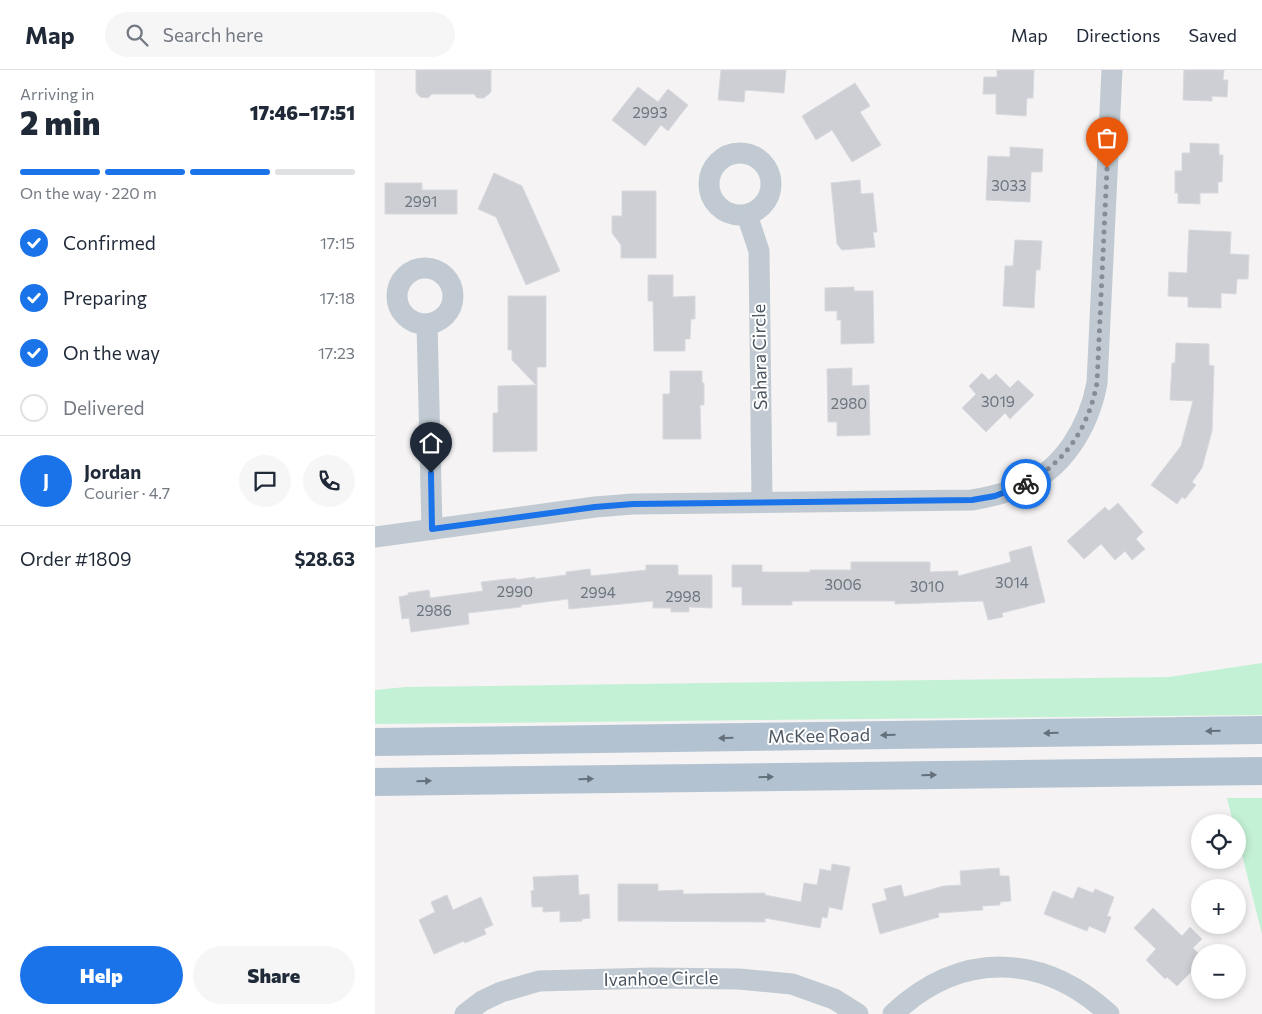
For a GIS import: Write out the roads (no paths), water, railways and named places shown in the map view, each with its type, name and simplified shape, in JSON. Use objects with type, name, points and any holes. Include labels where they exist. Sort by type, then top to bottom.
[{"type":"main road","name":"McKee Road","points":[[375,742],[1262,730]]},
{"type":"main road","points":[[375,782],[1262,772]]},
{"type":"street","points":[[375,536],[595,507],[633,504],[972,500],[995,496],[1022,487],[1045,473],[1069,448],[1086,422],[1093,403],[1097,383],[1112,70]]},
{"type":"street","name":"Sahara Circle","points":[[747,215],[759,250],[762,501]]},
{"type":"street","points":[[427,324],[432,529]]},
{"type":"street","points":[[893,1014],[928,986],[951,976],[977,968],[1006,967],[1035,971],[1057,978],[1077,988],[1109,1014]]},
{"type":"street","name":"Ivanhoe Circle","points":[[465,1014],[482,1001],[501,992],[539,982],[652,978],[739,978],[792,984],[834,999],[858,1014]]}]
